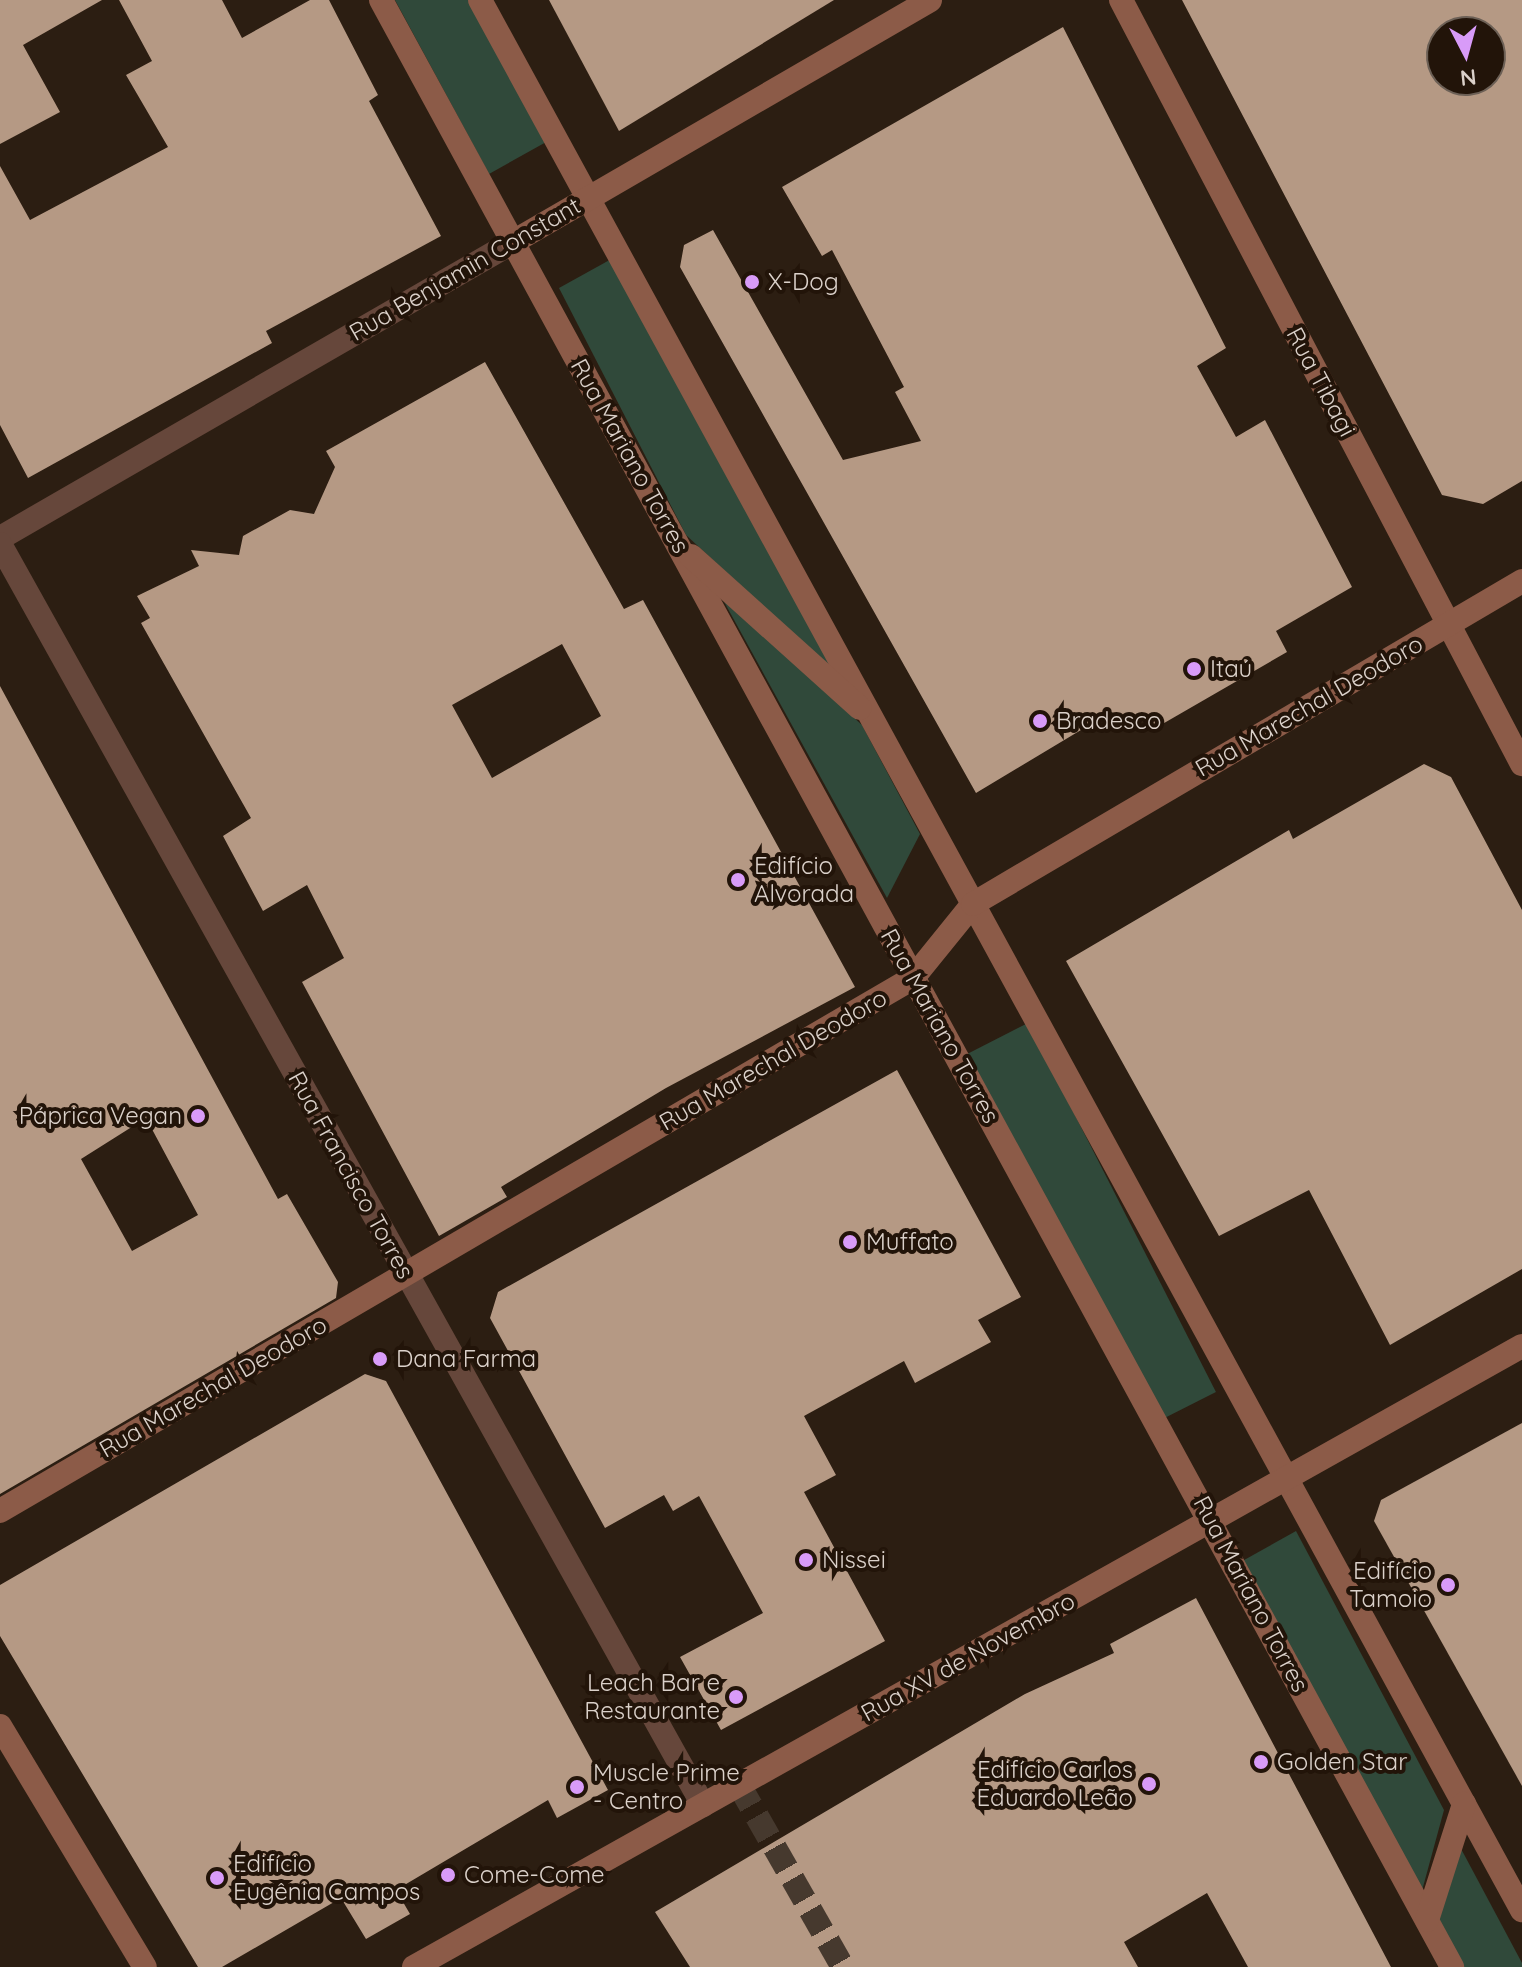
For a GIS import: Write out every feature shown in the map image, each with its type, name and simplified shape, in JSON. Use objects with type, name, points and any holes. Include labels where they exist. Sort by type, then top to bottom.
[{"type":"main road","name":"Rua Mariano Torres","points":[[381,0],[1214,1524],[1452,1967]]},
{"type":"main road","points":[[480,0],[1522,1910]]},
{"type":"main road","name":"Rua Benjamin Constant","points":[[513,242],[930,0]]},
{"type":"main road","name":"Rua Tibagi","points":[[1121,0],[1522,764]]},
{"type":"main road","points":[[677,544],[872,720]]},
{"type":"main road","name":"Rua Marechal Deodoro","points":[[0,1511],[913,978],[973,904],[1522,581]]},
{"type":"main road","name":"Rua XV de Novembro","points":[[414,1967],[1214,1524],[1522,1346]]},
{"type":"main road","points":[[0,1726],[145,1967]]},
{"type":"main road","points":[[1427,1920],[1464,1804]]},
{"type":"street","name":"Rua Benjamin Constant","points":[[0,538],[513,242]]},
{"type":"street","name":"Rua Francisco Torres","points":[[0,544],[703,1805]]},
{"type":"green space","points":[[395,0],[472,0],[548,141],[489,174]]},
{"type":"green space","points":[[615,257],[835,673],[686,535],[559,288]]},
{"type":"green space","points":[[722,598],[862,725],[920,834],[887,898]]},
{"type":"green space","points":[[1028,1023],[1216,1392],[1153,1424],[965,1055]]},
{"type":"green space","points":[[1296,1531],[1444,1810],[1417,1909],[1228,1569]]},
{"type":"green space","points":[[1451,1830],[1522,1967],[1447,1967],[1424,1926]]},
{"type":"building","points":[[0,0],[102,0],[23,45],[60,112],[0,144]]},
{"type":"building","points":[[119,0],[222,0],[242,38],[310,0],[329,0],[378,95],[369,101],[441,236],[266,331],[272,343],[28,478],[0,425],[0,166],[30,220],[168,147],[126,75],[152,61]]},
{"type":"building","points":[[549,0],[834,0],[619,131]]},
{"type":"building","points":[[1182,0],[1522,0],[1522,481],[1483,504],[1442,495]]},
{"type":"building","points":[[1063,27],[1226,348],[1197,366],[1236,437],[1265,420],[1352,587],[1276,631],[1287,652],[1159,726],[1111,712],[976,793],[680,267],[684,245],[713,230],[843,460],[921,441],[895,392],[904,387],[832,250],[822,256],[782,187]]},
{"type":"building","points":[[485,362],[624,609],[643,600],[855,987],[666,1088],[501,1187],[507,1197],[439,1236],[302,982],[344,958],[307,885],[263,911],[223,836],[251,818],[141,623],[150,618],[137,596],[199,566],[191,550],[239,555],[243,536],[290,510],[314,514],[335,467],[326,451]],"holes":[[[562,644],[601,716],[492,778],[452,705]]]},
{"type":"building","points":[[0,686],[278,1199],[287,1194],[338,1282],[336,1298],[0,1494]],"holes":[[[146,1118],[198,1215],[132,1251],[81,1159]]]},
{"type":"building","points":[[1424,764],[1451,777],[1522,910],[1522,1269],[1390,1345],[1309,1190],[1219,1236],[1066,961],[1289,830],[1293,839]]},
{"type":"building","points":[[897,1070],[1021,1297],[978,1320],[991,1342],[915,1383],[904,1361],[804,1416],[836,1475],[804,1492],[885,1641],[721,1730],[680,1657],[763,1613],[699,1496],[673,1511],[664,1495],[605,1528],[490,1318],[498,1292]]},
{"type":"building","points":[[365,1374],[386,1381],[608,1790],[557,1818],[548,1800],[396,1890],[410,1914],[366,1939],[341,1898],[222,1967],[198,1967],[0,1636],[0,1585]]},
{"type":"building","points":[[1522,1423],[1522,1786],[1374,1521],[1381,1500]]},
{"type":"building","points":[[1196,1598],[1391,1967],[1248,1967],[1207,1893],[1124,1942],[1138,1967],[690,1967],[655,1912],[1025,1694],[1114,1653],[1110,1644]]},
{"type":"tunnel","points":[[739,1785],[843,1967]]},
{"type":"place","name":"X-Dog","points":[[752,282]]},
{"type":"place","name":"Itaú","points":[[1194,669]]},
{"type":"place","name":"Bradesco","points":[[1040,721]]},
{"type":"place","name":"Edifício Alvorada","points":[[738,880]]},
{"type":"place","name":"Páprica Vegan","points":[[198,1116]]},
{"type":"place","name":"Muffato","points":[[850,1242]]},
{"type":"place","name":"Dana Farma","points":[[380,1359]]},
{"type":"place","name":"Nissei","points":[[806,1560]]},
{"type":"place","name":"Edifício Tamoio","points":[[1448,1585]]},
{"type":"place","name":"Leach Bar e Restaurante","points":[[736,1697]]},
{"type":"place","name":"Golden Star","points":[[1261,1762]]},
{"type":"place","name":"Edifício Carlos Eduardo Leão","points":[[1149,1784]]},
{"type":"place","name":"Muscle Prime - Centro","points":[[577,1787]]},
{"type":"place","name":"Come-Come","points":[[448,1875]]},
{"type":"place","name":"Edifício Eugênia Campos","points":[[217,1878]]}]
